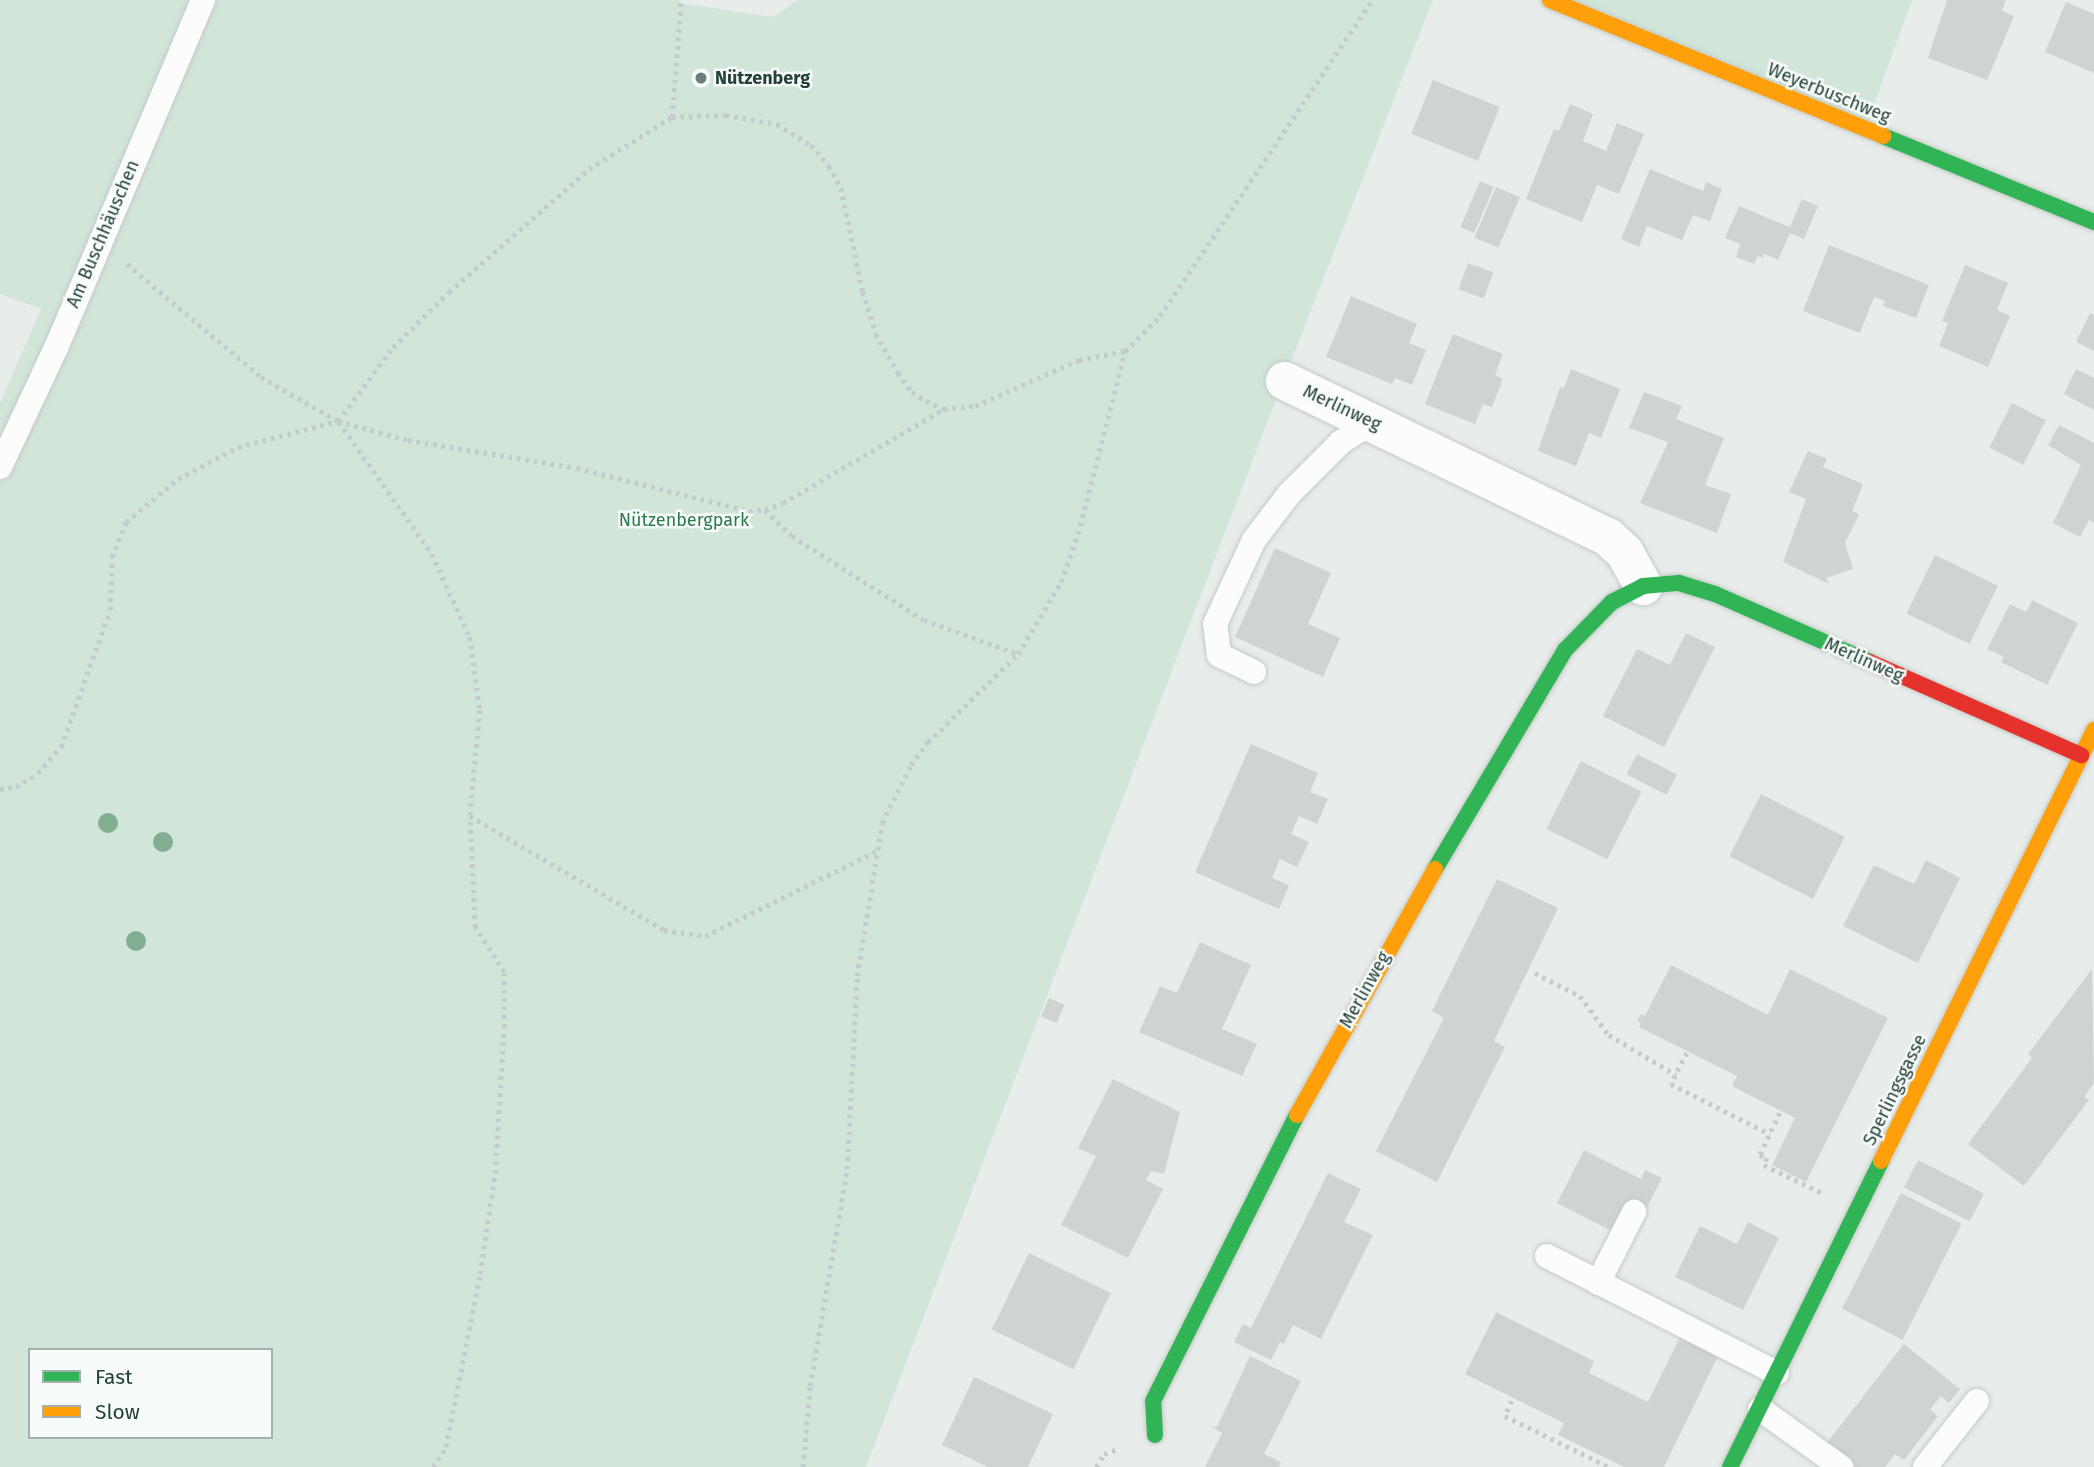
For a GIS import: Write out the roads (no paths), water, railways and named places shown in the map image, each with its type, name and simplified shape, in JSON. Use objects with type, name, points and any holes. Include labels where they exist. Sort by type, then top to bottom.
[{"type":"street","name":"Weyerbuschweg","points":[[1550,0],[2094,222]]},
{"type":"street","name":"Merlinweg","points":[[1285,381],[1608,537],[1625,553],[1643,586]]},
{"type":"street","name":"Merlinweg","points":[[1155,1435],[1153,1401],[1264,1176],[1390,945],[1565,650],[1612,602],[1643,586],[1679,583],[1714,594],[2081,755]]},
{"type":"street","name":"Sperlingsgasse","points":[[1730,1467],[2094,730]]},
{"type":"lane","name":"Am Buschhäuschen","points":[[0,467],[56,348],[203,0]]},
{"type":"lane","points":[[1254,673],[1219,655],[1215,624],[1254,540],[1289,494],[1341,442],[1372,422]]},
{"type":"lane","points":[[1598,1283],[1634,1212]]},
{"type":"lane","points":[[1547,1256],[1777,1373]]},
{"type":"lane","points":[[1925,1467],[1978,1401]]},
{"type":"lane","points":[[1760,1409],[1841,1467]]},
{"type":"place","name":"Nützenberg","points":[[701,78]]},
{"type":"park label","name":"Nützenbergpark","points":[[684,520]]}]
